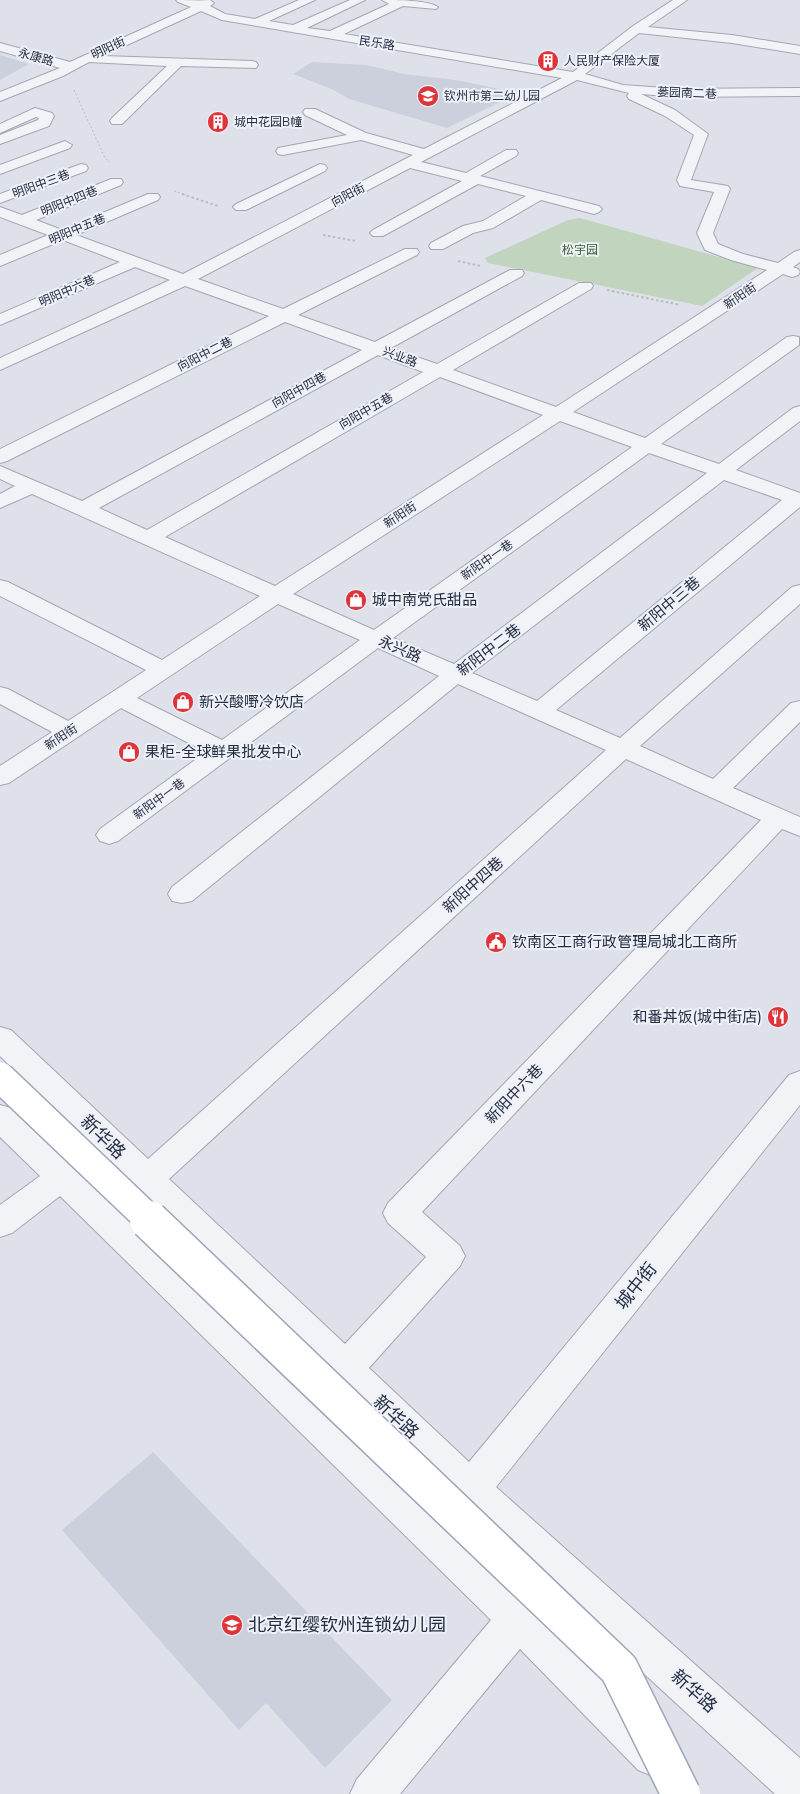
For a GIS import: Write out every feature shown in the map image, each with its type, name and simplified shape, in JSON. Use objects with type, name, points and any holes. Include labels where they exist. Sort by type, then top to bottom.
[{"type":"main road","points":[[0,1077],[619,1669],[681,1794]]},
{"type":"street","name":"民乐路","points":[[182,0],[201,6],[222,17],[575,76]]},
{"type":"street","name":"明阳街","points":[[0,97],[72,67],[217,0]]},
{"type":"street","points":[[256,23],[308,0]]},
{"type":"street","points":[[294,29],[359,0]]},
{"type":"street","points":[[388,0],[432,7]]},
{"type":"street","name":"向阳街","points":[[0,365],[184,280],[575,76],[637,29],[682,0]]},
{"type":"street","points":[[330,36],[403,1]]},
{"type":"street","points":[[222,17],[246,7]]},
{"type":"street","points":[[637,29],[732,39],[800,50]]},
{"type":"street","points":[[732,39],[746,29]]},
{"type":"street","name":"永康路","points":[[0,47],[72,67]]},
{"type":"street","points":[[86,59],[178,62],[217,68],[252,66]]},
{"type":"street","points":[[117,121],[178,62]]},
{"type":"street","name":"蒌园南二巷","points":[[575,76],[602,82],[621,89],[679,93],[800,92]]},
{"type":"street","points":[[621,89],[670,113],[700,134],[697,148],[684,180],[685,183],[723,189],[705,233],[711,247],[737,257],[800,275]]},
{"type":"street","points":[[0,129],[35,112],[48,116],[44,124],[0,140]]},
{"type":"street","points":[[310,112],[361,136],[427,154]]},
{"type":"street","points":[[283,151],[361,136]]},
{"type":"street","points":[[0,170],[65,146]]},
{"type":"street","points":[[378,233],[471,179],[506,156],[524,164]]},
{"type":"street","points":[[409,163],[594,209]]},
{"type":"street","name":"明阳中三巷","points":[[0,199],[81,168]]},
{"type":"street","points":[[241,207],[302,177],[320,175]]},
{"type":"street","name":"明阳中四巷","points":[[22,220],[116,182]]},
{"type":"street","points":[[338,186],[356,191]]},
{"type":"street","points":[[437,246],[468,229],[488,225],[539,195]]},
{"type":"street","name":"明阳中五巷","points":[[0,261],[153,197]]},
{"type":"street","name":"兴业路","points":[[0,212],[283,316],[800,500]]},
{"type":"street","name":"向阳中二巷","points":[[0,457],[410,252]]},
{"type":"street","name":"新阳街","points":[[0,777],[276,595],[741,296],[800,255]]},
{"type":"street","name":"明阳中六巷","points":[[0,320],[134,262]]},
{"type":"street","name":"向阳中四巷","points":[[82,508],[516,273]]},
{"type":"street","name":"向阳中五巷","points":[[148,538],[585,286]]},
{"type":"street","name":"新阳中一巷","points":[[109,835],[376,639],[793,341]]},
{"type":"street","name":"新阳中二巷","points":[[182,894],[456,674],[800,412]]},
{"type":"street","name":"永兴路","points":[[0,472],[789,822]]},
{"type":"street","points":[[0,502],[31,486]]},
{"type":"street","name":"新阳中三巷","points":[[540,711],[790,504],[800,500]]},
{"type":"street","points":[[0,587],[162,670]]},
{"type":"street","name":"新阳中四巷","points":[[147,1180],[623,748],[800,592]]},
{"type":"street","points":[[0,694],[69,731]]},
{"type":"street","points":[[119,698],[224,751]]},
{"type":"street","points":[[717,789],[800,708]]},
{"type":"street","name":"新阳中六巷","points":[[345,1369],[448,1256],[400,1213],[789,822]]},
{"type":"street","name":"新华路","points":[[0,1038],[471,1489],[800,1787]]},
{"type":"street","name":"城中街","points":[[471,1489],[800,1083]]},
{"type":"street","points":[[0,1117],[519,1619],[691,1794]]},
{"type":"street","points":[[0,1223],[62,1177]]},
{"type":"street","points":[[372,1794],[519,1619]]},
{"type":"shaded area","points":[[0,55],[29,64],[0,80]]},
{"type":"shaded area","name":"钦州市第二幼儿园","points":[[312,62],[367,65],[404,74],[456,80],[518,93],[447,128],[349,99],[334,90],[293,74]]},
{"type":"shaded area","name":"北京红缨钦州连锁幼儿园","points":[[153,1452],[392,1700],[325,1768],[266,1703],[239,1730],[62,1530]]},
{"type":"green space","name":"松宇园","points":[[580,218],[758,268],[702,306],[488,263],[485,258],[568,220]]},
{"type":"place","name":"人民财产保险大厦","points":[[548,61]]},
{"type":"place","name":"钦州市第二幼儿园","points":[[428,96]]},
{"type":"place","name":"城中花园B幢","points":[[218,122]]},
{"type":"place","name":"城中南党氏甜品","points":[[356,600]]},
{"type":"place","name":"新兴酸嘢冷饮店","points":[[183,702]]},
{"type":"place","name":"果柜-全球鲜果批发中心","points":[[129,752]]},
{"type":"place","name":"钦南区工商行政管理局城北工商所","points":[[496,942]]},
{"type":"place","name":"和番丼饭(城中街店)","points":[[778,1017]]},
{"type":"place","name":"北京红缨钦州连锁幼儿园","points":[[232,1625]]}]
